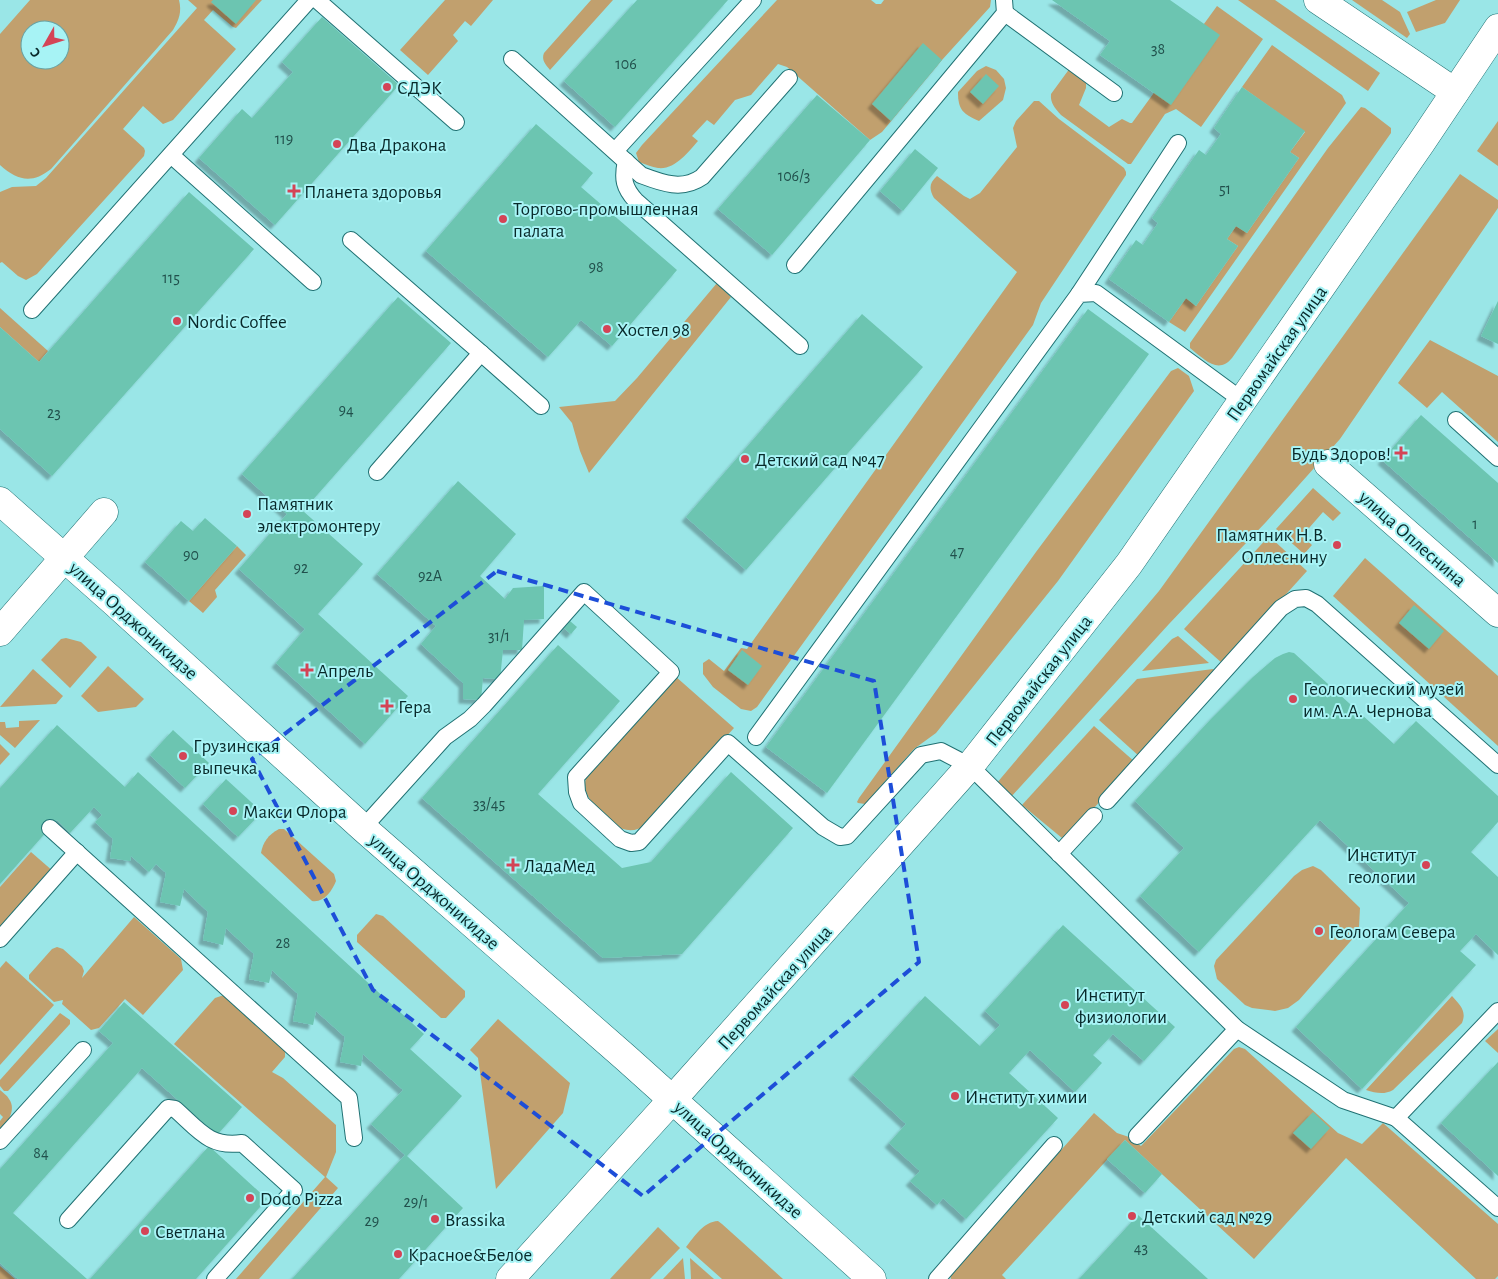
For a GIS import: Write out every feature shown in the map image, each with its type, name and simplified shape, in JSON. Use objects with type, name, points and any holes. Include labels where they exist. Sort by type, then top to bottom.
[{"type":"main road","points":[[1318,0],[1455,92]]},
{"type":"main road","name":"Первомайская улица","points":[[510,1279],[970,766],[1129,564],[1498,28]]},
{"type":"main road","name":"улица Оплеснина","points":[[1328,464],[1498,613]]},
{"type":"main road","name":"улица Орджоникидзе","points":[[0,501],[364,828],[672,1100],[861,1275]]},
{"type":"main road","points":[[0,632],[104,512]]},
{"type":"lane","points":[[32,310],[310,0]]},
{"type":"lane","points":[[318,0],[456,122]]},
{"type":"lane","points":[[753,0],[620,156],[623,174],[630,194],[636,201],[800,346]]},
{"type":"lane","points":[[796,265],[1004,7],[1114,93]]},
{"type":"lane","points":[[512,59],[641,175],[675,185],[694,183],[702,177],[789,78]]},
{"type":"lane","points":[[738,751],[760,722],[761,731],[1079,294],[1178,143]]},
{"type":"lane","points":[[171,155],[313,282]]},
{"type":"lane","points":[[352,240],[541,406]]},
{"type":"lane","points":[[1079,294],[1096,293],[1242,401]]},
{"type":"lane","points":[[377,472],[481,353]]},
{"type":"lane","points":[[1456,420],[1498,458]]},
{"type":"lane","points":[[364,828],[446,737],[470,719],[484,705],[584,592],[671,672],[576,777],[577,795],[581,803],[620,839],[631,843],[639,842],[728,743],[824,827],[840,837],[847,836],[921,755],[941,751],[970,766],[1237,1029],[1343,1100],[1396,1118],[1498,1208]]},
{"type":"lane","points":[[1107,801],[1281,608],[1295,599],[1306,598],[1318,604],[1498,765]]},
{"type":"lane","points":[[1060,854],[1094,816]]},
{"type":"lane","points":[[50,828],[349,1098],[354,1138]]},
{"type":"lane","points":[[0,939],[77,852]]},
{"type":"lane","points":[[1396,1118],[1498,1011]]},
{"type":"lane","points":[[1137,1136],[1237,1029]]},
{"type":"lane","points":[[0,1141],[82,1050]]},
{"type":"lane","points":[[68,1220],[168,1108],[175,1109],[209,1139],[230,1145],[242,1143],[294,1190],[215,1279]]},
{"type":"lane","points":[[937,1279],[1054,1145]]},
{"type":"highlighted area","points":[[497,571],[874,681],[919,962],[643,1196],[373,990],[252,759]]},
{"type":"shaded area","points":[[30,0],[179,0],[179,16],[173,30],[51,169],[38,177],[25,179],[13,174],[0,165],[0,34]]},
{"type":"shaded area","points":[[188,0],[262,0],[236,28],[213,10],[204,20],[236,49],[173,120],[163,124],[143,106],[123,129],[144,148],[144,156],[37,274],[26,280],[18,276],[2,262],[0,263],[0,192],[12,187],[36,186],[46,178],[197,8]]},
{"type":"shaded area","points":[[445,0],[493,0],[471,26],[465,21],[453,35],[458,41],[428,75],[400,50]]},
{"type":"shaded area","points":[[591,0],[613,0],[550,70],[544,60],[544,53]]},
{"type":"shaded area","points":[[777,0],[871,0],[876,4],[881,4],[884,0],[991,0],[990,7],[942,60],[882,132],[870,140],[787,67],[778,64],[751,95],[735,100],[714,125],[707,120],[692,136],[698,141],[675,163],[664,168],[658,168],[639,162],[636,153],[642,145]]},
{"type":"shaded area","points":[[1238,0],[1275,0],[1380,73],[1368,91]]},
{"type":"shaded area","points":[[1352,0],[1382,0],[1400,12],[1410,34],[1407,38]]},
{"type":"shaded area","points":[[1436,0],[1460,0],[1445,23],[1416,32],[1407,12]]},
{"type":"shaded area","points":[[1217,6],[1263,39],[1201,127],[1176,109],[1165,114],[1131,164],[1128,164],[1061,115],[1053,105],[1051,94],[1070,68],[1086,79],[1086,88],[1079,105],[1109,127],[1122,119],[1132,123]]},
{"type":"shaded area","points":[[1272,45],[1342,95],[1346,103],[1185,332],[1169,322],[1186,298],[1196,306],[1238,246],[1227,239],[1236,226],[1247,233],[1299,158],[1290,152],[1305,132],[1242,87]]},
{"type":"shaded area","points":[[986,66],[996,70],[1004,79],[1006,88],[1003,100],[979,121],[962,111],[958,92],[977,71]]},
{"type":"shaded area","points":[[1034,101],[1039,101],[1059,119],[1124,168],[1126,175],[1041,303],[1033,325],[757,707],[751,711],[741,709],[713,687],[703,674],[703,663],[709,659],[724,671],[741,648],[747,649],[1017,272],[934,198],[931,186],[932,181],[937,176],[970,199],[980,193],[1017,147],[1013,128],[1016,121]]},
{"type":"shaded area","points":[[1361,107],[1391,128],[1391,133],[1232,358],[1222,365],[1211,364],[1190,348],[1190,343],[1328,148]]},
{"type":"shaded area","points":[[1498,121],[1498,166],[1477,151]]},
{"type":"shaded area","points":[[1460,174],[1498,200],[1498,208],[1340,439],[1266,522],[1169,624],[1010,798],[996,784],[1159,591]]},
{"type":"shaded area","points":[[717,283],[731,297],[589,473],[572,423],[559,407],[615,401],[637,378]]},
{"type":"shaded area","points":[[0,308],[48,351],[39,362],[0,327]]},
{"type":"shaded area","points":[[1430,340],[1498,376],[1498,442],[1442,392],[1427,408],[1398,383]]},
{"type":"shaded area","points":[[1178,368],[1189,376],[1194,391],[1058,581],[936,733],[914,749],[865,804],[858,803],[859,798],[1036,552],[1171,371]]},
{"type":"shaded area","points":[[1313,488],[1341,513],[1333,521],[1323,512],[1302,536],[1312,545],[1304,554],[1276,529]]},
{"type":"shaded area","points":[[1269,536],[1307,571],[1223,664],[1184,629]]},
{"type":"shaded area","points":[[237,546],[246,555],[215,590],[217,597],[203,613],[189,601]]},
{"type":"shaded area","points":[[1365,558],[1498,676],[1498,746],[1333,596]]},
{"type":"shaded area","points":[[1178,636],[1209,663],[1142,671],[1172,639]]},
{"type":"shaded area","points":[[66,638],[81,642],[97,657],[70,688],[41,660],[61,639]]},
{"type":"shaded area","points":[[108,666],[144,699],[136,707],[98,712],[81,696]]},
{"type":"shaded area","points":[[33,669],[63,696],[56,704],[0,707]]},
{"type":"shaded area","points":[[1213,669],[1216,672],[1140,757],[1099,720],[1137,679]]},
{"type":"shaded area","points":[[675,676],[734,728],[647,824],[634,830],[627,830],[616,826],[600,812],[586,792],[586,778]]},
{"type":"shaded area","points":[[40,720],[15,748],[0,735],[0,722],[5,722],[6,728],[19,727],[19,721]]},
{"type":"shaded area","points":[[1094,726],[1135,762],[1070,835],[1062,838],[1022,805]]},
{"type":"shaded area","points":[[0,744],[10,754],[0,765]]},
{"type":"shaded area","points":[[279,829],[284,829],[334,874],[336,881],[324,898],[312,901],[261,853],[267,839]]},
{"type":"shaded area","points":[[31,852],[54,872],[0,931],[0,887]]},
{"type":"shaded area","points":[[1313,866],[1321,870],[1360,908],[1359,927],[1356,935],[1299,1000],[1288,1008],[1275,1011],[1252,1008],[1245,1005],[1217,979],[1214,966],[1216,960],[1294,876],[1302,870]]},
{"type":"shaded area","points":[[376,914],[383,916],[465,991],[465,997],[446,1018],[441,1018],[357,942],[357,935]]},
{"type":"shaded area","points":[[134,917],[181,959],[183,970],[143,1015],[125,999],[99,1028],[91,1030],[62,1004],[63,1000],[54,1002],[29,979],[29,975],[52,949],[57,947],[63,949],[82,966],[84,971],[82,978]]},
{"type":"shaded area","points":[[6,961],[54,1005],[0,1065],[0,968]]},
{"type":"shaded area","points":[[224,995],[285,1049],[285,1057],[272,1072],[283,1078],[336,1125],[336,1152],[326,1177],[338,1188],[259,1279],[236,1279],[325,1177],[174,1044],[215,998]]},
{"type":"shaded area","points":[[1452,996],[1463,1012],[1462,1023],[1393,1090],[1380,1093],[1366,1090]]},
{"type":"shaded area","points":[[60,1013],[70,1020],[70,1024],[8,1091],[4,1091],[0,1086],[0,1080]]},
{"type":"shaded area","points":[[498,1019],[570,1083],[563,1113],[496,1189],[478,1058],[470,1050]]},
{"type":"shaded area","points":[[1498,1029],[1498,1053],[1485,1041]]},
{"type":"shaded area","points":[[1239,1047],[1245,1049],[1338,1133],[1362,1144],[1383,1123],[1498,1224],[1498,1276],[1495,1279],[1476,1279],[1346,1158],[1254,1259],[1125,1140],[1002,1275],[1006,1279],[951,1279],[950,1275],[1094,1113],[1117,1133],[1129,1137],[1141,1146],[1234,1049]]},
{"type":"shaded area","points":[[0,1090],[11,1103],[12,1112],[0,1132],[0,1121],[3,1117],[0,1114]]},
{"type":"shaded area","points":[[718,1221],[783,1279],[722,1279],[686,1247],[704,1227]]},
{"type":"shaded area","points":[[658,1227],[680,1248],[650,1279],[610,1279]]},
{"type":"shaded area","points":[[683,1258],[685,1279],[663,1279]]},
{"type":"shaded area","points":[[690,1258],[714,1279],[691,1279]]},
{"type":"shaded area","points":[[0,1266],[15,1279],[0,1279]]},
{"type":"building","points":[[213,0],[256,0],[236,24],[211,2]]},
{"type":"building","points":[[637,0],[728,0],[615,127],[564,81]]},
{"type":"building","points":[[1052,0],[1170,0],[1220,35],[1171,105],[1100,55],[1110,41]]},
{"type":"building","points":[[322,17],[399,85],[275,225],[199,158],[242,109],[252,118],[293,72],[282,62]]},
{"type":"building","points":[[923,43],[942,60],[891,121],[872,104]]},
{"type":"building","points":[[986,74],[999,86],[983,104],[970,92]]},
{"type":"building","points":[[1242,87],[1305,131],[1290,152],[1299,158],[1247,233],[1236,226],[1227,239],[1238,246],[1196,306],[1186,298],[1169,322],[1109,279],[1136,240],[1143,245],[1158,223],[1152,218],[1199,150],[1206,155],[1221,134],[1214,128]]},
{"type":"building","points":[[817,95],[870,140],[772,255],[718,209]]},
{"type":"building","points":[[536,124],[593,173],[581,187],[677,270],[612,346],[581,320],[548,357],[426,251]]},
{"type":"building","points":[[915,149],[938,168],[903,211],[880,191]]},
{"type":"building","points":[[189,192],[254,249],[52,476],[0,429],[0,327],[39,362]]},
{"type":"building","points":[[398,297],[451,343],[303,511],[363,564],[318,614],[408,696],[365,744],[276,663],[305,629],[239,569],[287,514],[242,474]]},
{"type":"building","points":[[1498,301],[1498,344],[1481,336]]},
{"type":"building","points":[[1088,309],[1149,354],[827,793],[766,747]]},
{"type":"building","points":[[862,314],[923,367],[746,570],[686,517]]},
{"type":"building","points":[[1421,415],[1498,483],[1498,563],[1382,460]]},
{"type":"building","points":[[458,481],[516,534],[480,576],[505,599],[513,588],[544,586],[544,619],[524,620],[522,650],[503,650],[500,679],[483,678],[481,700],[463,699],[463,683],[421,644],[436,626],[377,574]]},
{"type":"building","points":[[205,518],[237,546],[189,601],[145,562],[181,521],[193,531]]},
{"type":"building","points":[[1414,605],[1444,631],[1429,649],[1399,623]]},
{"type":"building","points":[[570,621],[577,627],[571,634],[564,628]]},
{"type":"building","points":[[558,645],[620,701],[538,794],[622,868],[651,862],[731,772],[793,828],[682,954],[603,958],[422,798]]},
{"type":"building","points":[[742,650],[762,666],[748,685],[728,670]]},
{"type":"building","name":"Институт геологии","points":[[1289,652],[1294,653],[1394,744],[1416,721],[1498,796],[1498,822],[1471,852],[1498,877],[1498,955],[1476,934],[1460,951],[1476,965],[1362,1089],[1296,1027],[1409,903],[1320,820],[1199,952],[1140,896],[1184,848],[1135,801],[1253,677],[1275,658]]},
{"type":"building","points":[[57,725],[125,787],[138,772],[424,1034],[410,1049],[462,1096],[407,1156],[463,1208],[399,1279],[292,1279],[405,1155],[371,1124],[403,1090],[363,1054],[361,1066],[340,1062],[345,1037],[316,1011],[313,1025],[293,1021],[298,994],[272,970],[269,983],[249,979],[254,954],[226,928],[223,945],[203,940],[208,912],[184,889],[180,906],[160,902],[166,873],[156,864],[149,872],[131,856],[130,861],[110,858],[113,839],[95,822],[102,815],[94,807],[70,833],[57,820],[0,884],[0,788]]},
{"type":"building","points":[[173,730],[209,763],[185,788],[150,755]]},
{"type":"building","points":[[226,779],[262,812],[238,837],[203,804]]},
{"type":"building","points":[[1063,925],[1175,1027],[1144,1061],[1113,1034],[1093,1055],[1102,1063],[1075,1092],[1030,1050],[1009,1073],[1058,1118],[966,1219],[943,1198],[937,1205],[910,1181],[920,1171],[889,1143],[906,1124],[853,1075],[925,996],[980,1046],[1000,1025],[985,1011]]},
{"type":"building","points":[[124,1002],[242,1107],[217,1135],[142,1068],[13,1213],[87,1279],[18,1279],[0,1263],[0,1169],[113,1043],[99,1031]]},
{"type":"building","points":[[1498,1062],[1498,1176],[1441,1123]]},
{"type":"building","points":[[1313,1112],[1330,1128],[1311,1149],[1293,1133]]},
{"type":"building","points":[[1125,1140],[1162,1174],[1145,1193],[1107,1159]]},
{"type":"building","points":[[209,1146],[267,1199],[196,1279],[90,1279]]},
{"type":"building","points":[[1138,1215],[1208,1279],[1079,1279]]},
{"type":"place","name":"СДЭК","points":[[387,87]]},
{"type":"place","name":"Два Дракона","points":[[337,144]]},
{"type":"place","name":"Планета здоровья","points":[[294,191]]},
{"type":"place","name":"Торгово-промышленная палата","points":[[503,219]]},
{"type":"place","name":"Nordic Coffee","points":[[177,321]]},
{"type":"place","name":"Хостел 98","points":[[607,329]]},
{"type":"place","name":"Будь Здоров!","points":[[1401,453]]},
{"type":"place","name":"Детский сад №47","points":[[745,459]]},
{"type":"place","name":"Памятник электромонтеру","points":[[247,514]]},
{"type":"place","name":"Памятник Н.В. Оплеснину","points":[[1337,545]]},
{"type":"place","name":"Апрель","points":[[307,670]]},
{"type":"place","name":"Геологический музей им. А.А. Чернова","points":[[1293,699]]},
{"type":"place","name":"Гера","points":[[387,706]]},
{"type":"place","name":"Грузинская выпечка","points":[[183,756]]},
{"type":"place","name":"Макси Флора","points":[[233,811]]},
{"type":"place","name":"ЛадаМед","points":[[513,865]]},
{"type":"place","name":"Институт геологии","points":[[1426,865]]},
{"type":"place","name":"Геологам Севера","points":[[1319,931]]},
{"type":"place","name":"Институт физиологии","points":[[1065,1005]]},
{"type":"place","name":"Институт химии","points":[[955,1096]]},
{"type":"place","name":"Dodo Pizza","points":[[250,1198]]},
{"type":"place","name":"Детский сад №29","points":[[1132,1216]]},
{"type":"place","name":"Brassika","points":[[435,1219]]},
{"type":"place","name":"Светлана","points":[[145,1231]]},
{"type":"place","name":"Красное&Белое","points":[[398,1254]]}]
